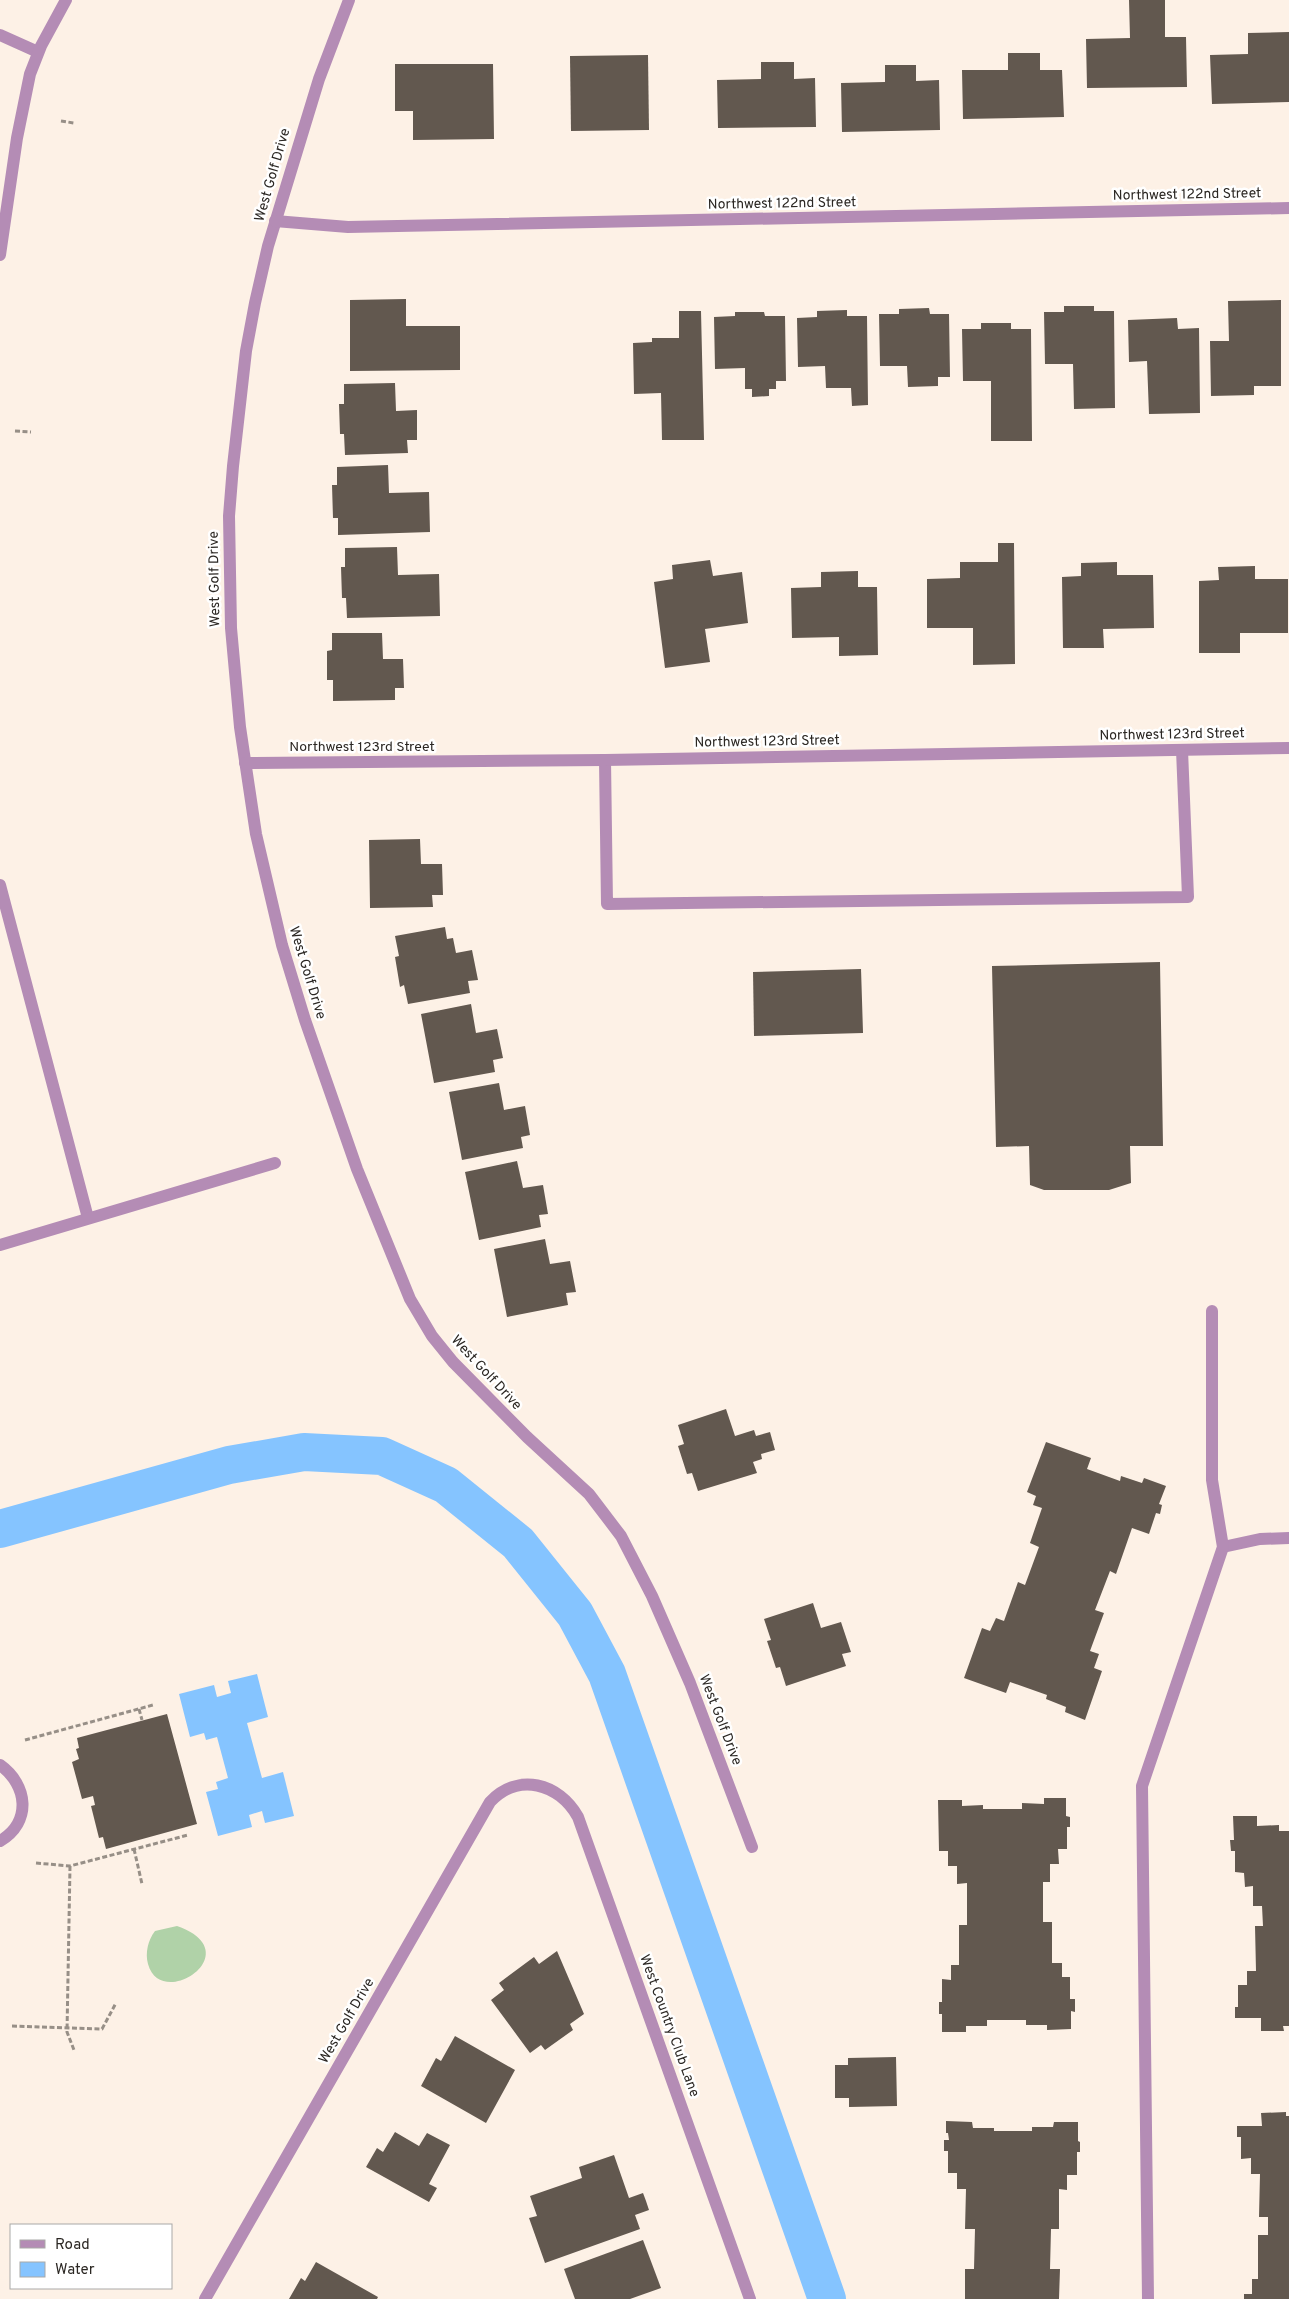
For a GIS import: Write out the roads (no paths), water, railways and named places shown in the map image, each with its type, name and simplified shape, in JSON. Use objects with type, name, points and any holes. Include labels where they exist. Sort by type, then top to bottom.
[{"type":"street","points":[[0,255],[24,101],[30,74],[38,52],[66,0]]},
{"type":"street","name":"West Golf Drive","points":[[348,0],[316,88],[275,222],[254,303],[246,352],[229,516],[231,628],[256,834],[284,954],[331,1096],[406,1290],[432,1336],[453,1362],[528,1437],[589,1494],[621,1536],[652,1596],[690,1683],[752,1847]]},
{"type":"street","points":[[0,35],[38,52]]},
{"type":"street","name":"Northwest 122nd Street","points":[[275,222],[348,228],[1289,208]]},
{"type":"street","name":"Northwest 123rd Street","points":[[246,763],[605,760],[1289,748]]},
{"type":"street","points":[[605,760],[607,904],[1188,897],[1182,750]]},
{"type":"street","points":[[0,885],[88,1218]]},
{"type":"street","points":[[0,1245],[275,1162]]},
{"type":"street","points":[[1148,2299],[1142,1786],[1223,1547],[1212,1480],[1212,1311]]},
{"type":"street","points":[[1223,1547],[1260,1538],[1289,1538]]},
{"type":"street","points":[[0,1765],[10,1772],[18,1783],[22,1795],[23,1808],[19,1821],[12,1832],[0,1841]]},
{"type":"street","name":"West Golf Drive","points":[[205,2299],[490,1802],[501,1791],[509,1787],[535,1784]]},
{"type":"street","name":"West Country Club Lane","points":[[535,1784],[561,1795],[572,1806],[578,1817],[750,2299]]},
{"type":"water","points":[[257,1674],[268,1717],[247,1723],[262,1778],[283,1772],[294,1816],[265,1823],[262,1811],[249,1815],[252,1827],[218,1836],[206,1792],[218,1789],[216,1782],[228,1778],[217,1737],[206,1740],[204,1733],[190,1737],[179,1694],[214,1685],[217,1697],[231,1693],[228,1681]]},
{"type":"waterway","points":[[0,1529],[229,1465],[304,1452],[382,1456],[446,1485],[518,1543],[575,1614],[607,1674],[827,2299]]}]
